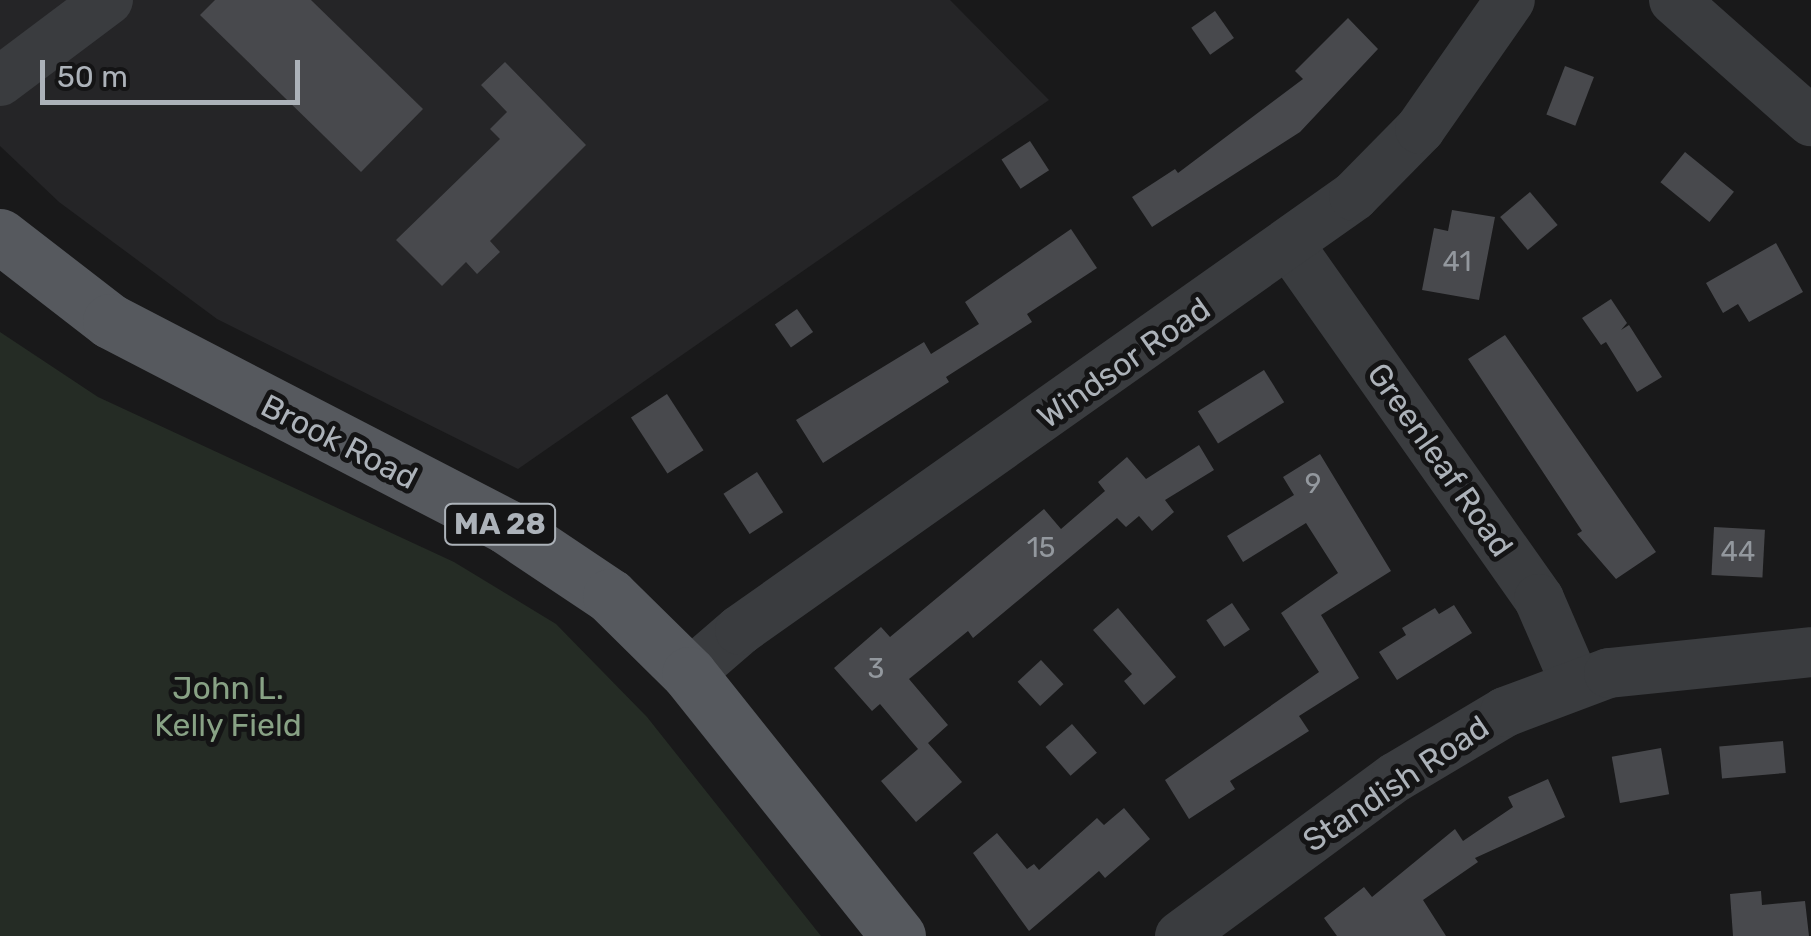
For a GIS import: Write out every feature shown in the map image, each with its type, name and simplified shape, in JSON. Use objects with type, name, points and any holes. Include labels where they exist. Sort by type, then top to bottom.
[{"type":"main road","name":"Brook Road","points":[[0,236],[73,297],[138,338],[546,550],[610,596],[689,674],[898,936]]},
{"type":"street","points":[[0,81],[108,0]]},
{"type":"street","name":"Windsor Road","points":[[689,674],[740,630],[1290,246],[1400,152],[1510,0]]},
{"type":"street","points":[[1674,0],[1811,121]]},
{"type":"street","name":"Greenleaf Road","points":[[1290,246],[1538,599],[1575,682]]},
{"type":"street","name":"Standish Road","points":[[1180,936],[1430,754],[1575,682],[1643,667],[1811,652]]},
{"type":"shaded area","points":[[0,0],[950,0],[1049,100],[518,469],[217,319],[59,202],[0,146]]},
{"type":"green space","name":"John L. Kelly Field","points":[[0,332],[98,397],[454,562],[556,624],[647,717],[821,936],[0,936]]},
{"type":"building","points":[[215,0],[311,0],[423,109],[361,172],[200,15]]},
{"type":"building","points":[[1215,11],[1234,38],[1210,55],[1191,28]]},
{"type":"building","points":[[1348,18],[1378,49],[1300,132],[1152,227],[1132,197],[1175,169],[1178,173],[1303,79],[1295,71]]},
{"type":"building","points":[[505,62],[586,145],[490,241],[500,252],[477,274],[466,262],[442,286],[396,240],[500,139],[490,129],[507,112],[481,85]]},
{"type":"building","points":[[1565,66],[1594,77],[1575,126],[1546,115]]},
{"type":"building","points":[[1030,141],[1049,170],[1021,189],[1001,160]]},
{"type":"building","points":[[1685,152],[1734,192],[1709,222],[1660,182]]},
{"type":"building","points":[[1530,192],[1558,225],[1528,250],[1500,217]]},
{"type":"building","points":[[1452,210],[1495,217],[1479,300],[1422,290],[1434,228],[1448,231]]},
{"type":"building","points":[[1071,229],[1097,268],[1027,314],[1032,322],[946,377],[949,382],[823,463],[796,420],[924,342],[931,354],[979,324],[965,302]]},
{"type":"building","points":[[1776,243],[1803,292],[1749,322],[1738,304],[1723,313],[1706,283]]},
{"type":"building","points":[[1611,299],[1627,323],[1621,330],[1629,325],[1662,377],[1637,392],[1606,342],[1601,345],[1582,318]]},
{"type":"building","points":[[797,309],[813,332],[791,347],[775,324]]},
{"type":"building","points":[[1505,335],[1656,552],[1616,579],[1577,534],[1582,531],[1468,359]]},
{"type":"building","points":[[1264,370],[1284,402],[1218,444],[1198,411]]},
{"type":"building","points":[[667,394],[703,450],[667,474],[631,417]]},
{"type":"building","points":[[1199,445],[1214,470],[1165,500],[1174,512],[1152,531],[1139,516],[1126,527],[1117,518],[973,638],[968,631],[909,679],[948,725],[928,743],[962,782],[916,822],[881,781],[918,749],[880,704],[872,711],[834,668],[881,627],[890,637],[1044,509],[1061,529],[1105,491],[1098,482],[1127,457],[1146,479]]},
{"type":"building","points":[[1320,454],[1391,571],[1321,615],[1359,678],[1299,716],[1309,731],[1230,781],[1235,789],[1189,819],[1165,780],[1319,672],[1281,613],[1338,573],[1306,523],[1243,562],[1227,536],[1294,495],[1283,477]]},
{"type":"building","points":[[757,472],[783,512],[750,534],[723,494]]},
{"type":"building","points":[[1714,527],[1765,530],[1762,578],[1711,575]]},
{"type":"building","points":[[1232,603],[1250,630],[1224,647],[1206,620]]},
{"type":"building","points":[[1454,605],[1472,633],[1397,680],[1379,652],[1406,635],[1402,628],[1435,608],[1439,614]]},
{"type":"building","points":[[1118,608],[1176,677],[1144,705],[1124,681],[1132,674],[1093,630]]},
{"type":"building","points":[[1041,660],[1064,684],[1040,706],[1018,682]]},
{"type":"building","points":[[1072,724],[1097,753],[1071,776],[1046,747]]},
{"type":"building","points":[[1783,741],[1786,773],[1722,778],[1719,747]]},
{"type":"building","points":[[1661,748],[1669,794],[1620,803],[1612,757]]},
{"type":"building","points":[[1548,779],[1565,817],[1475,858],[1478,862],[1423,900],[1446,936],[1337,936],[1324,918],[1364,887],[1372,897],[1455,829],[1463,841],[1513,807],[1508,797]]},
{"type":"building","points":[[1124,808],[1150,839],[1105,878],[1099,871],[1029,931],[973,853],[997,833],[1027,869],[1034,864],[1039,870],[1097,818],[1104,825]]},
{"type":"building","points":[[1761,891],[1762,905],[1805,901],[1809,936],[1733,936],[1730,894]]}]
